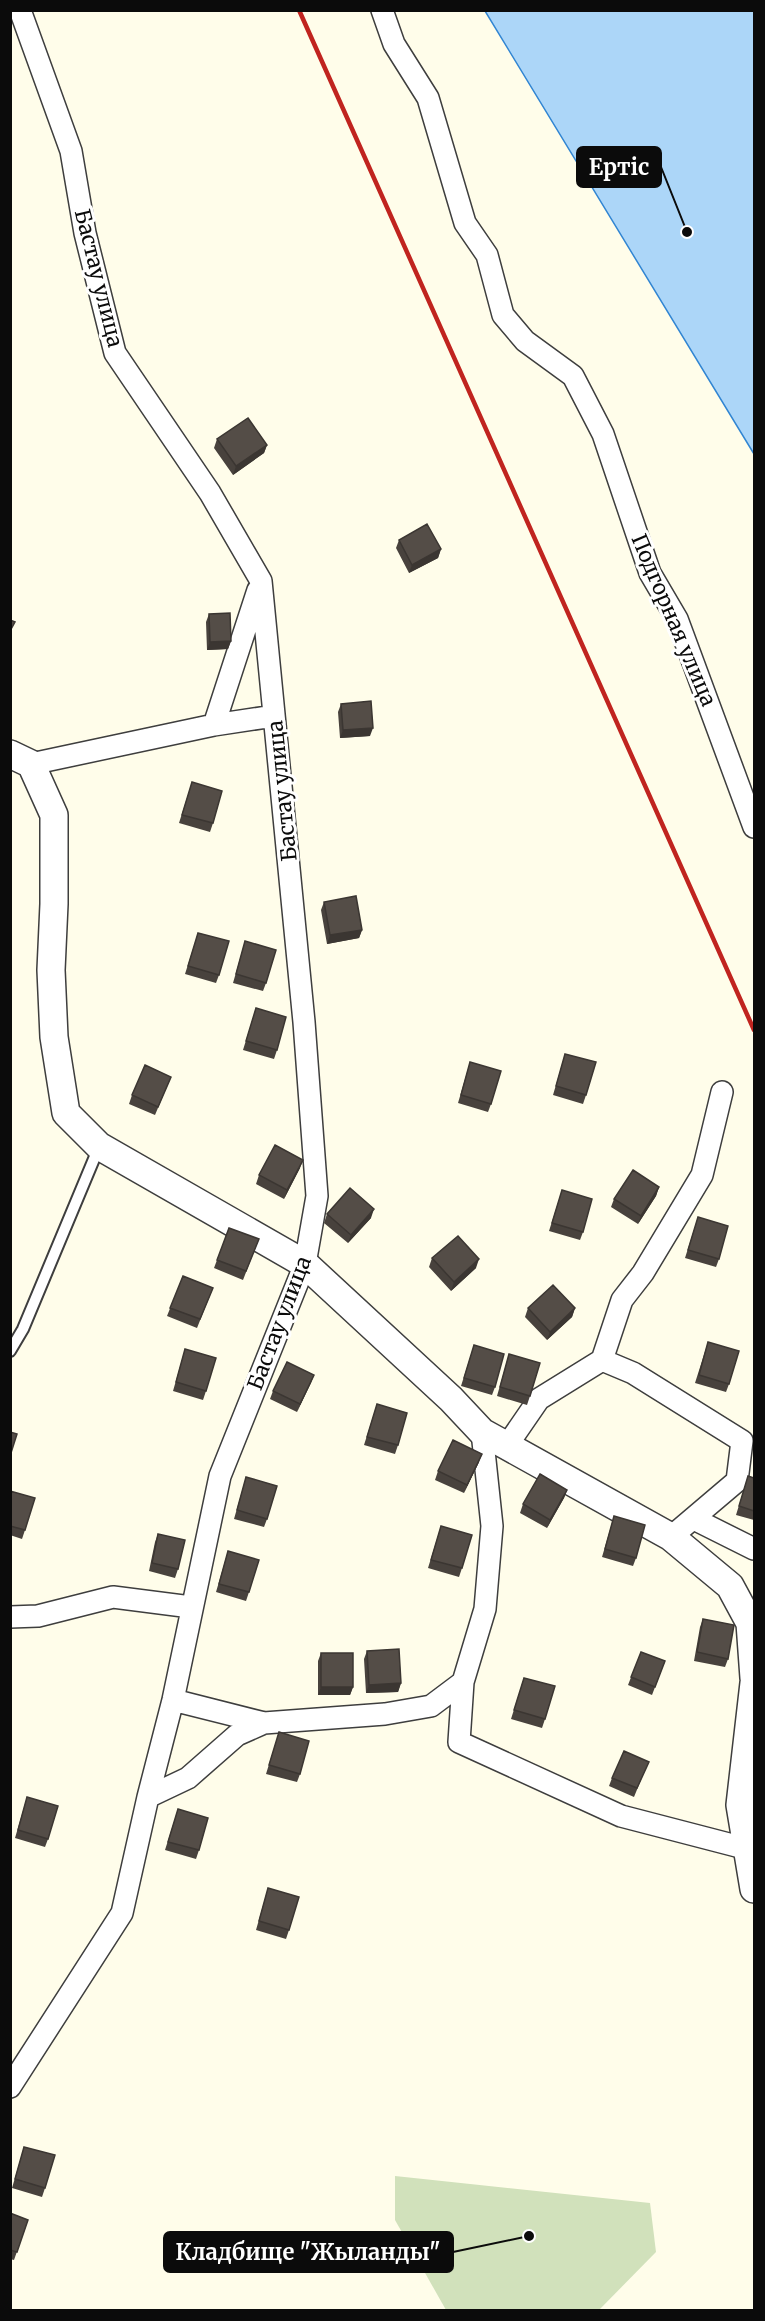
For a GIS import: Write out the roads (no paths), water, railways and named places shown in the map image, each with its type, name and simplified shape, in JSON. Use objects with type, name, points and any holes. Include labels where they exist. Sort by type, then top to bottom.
[{"type":"street","name":"Бастау улица","points":[[10,2087],[123,1913],[148,1797],[173,1700],[220,1476],[305,1264],[317,1196],[304,1023],[261,581],[210,493],[115,352],[85,233],[71,151],[20,10]]},
{"type":"street","name":"Подгорная улица","points":[[382,10],[394,44],[428,98],[465,224],[487,255],[502,315],[525,341],[573,376],[603,434],[650,573],[677,619],[754,826]]},
{"type":"street","points":[[214,725],[261,581]]},
{"type":"street","points":[[274,717],[20,758],[54,815],[51,970],[54,1037],[66,1113],[99,1146],[305,1264],[451,1399],[482,1432],[671,1537],[730,1586],[750,1623],[754,1680],[740,1805],[754,1889]]},
{"type":"street","points":[[506,1447],[539,1399],[602,1360],[622,1300],[643,1273],[702,1175],[722,1092]]},
{"type":"street","points":[[602,1360],[633,1373],[742,1441],[737,1482]]},
{"type":"street","points":[[482,1432],[492,1526],[485,1609],[462,1682],[459,1742],[621,1816],[748,1849]]},
{"type":"street","points":[[671,1537],[754,1467]]},
{"type":"street","points":[[693,1519],[754,1549]]},
{"type":"street","points":[[10,1617],[38,1616],[113,1597],[191,1607]]},
{"type":"street","points":[[173,1700],[264,1722],[385,1714],[431,1706],[462,1682]]},
{"type":"street","points":[[148,1797],[188,1778],[237,1735],[264,1722]]},
{"type":"lane","points":[[10,1351],[23,1329],[99,1146]]},
{"type":"water","points":[[485,11],[754,11],[754,454]]},
{"type":"railway","points":[[299,10],[754,1030]]},
{"type":"place","name":"Ертіс","points":[[687,232]]},
{"type":"place","name":"Кладбище \"Жыланды\"","points":[[529,2236]]}]
